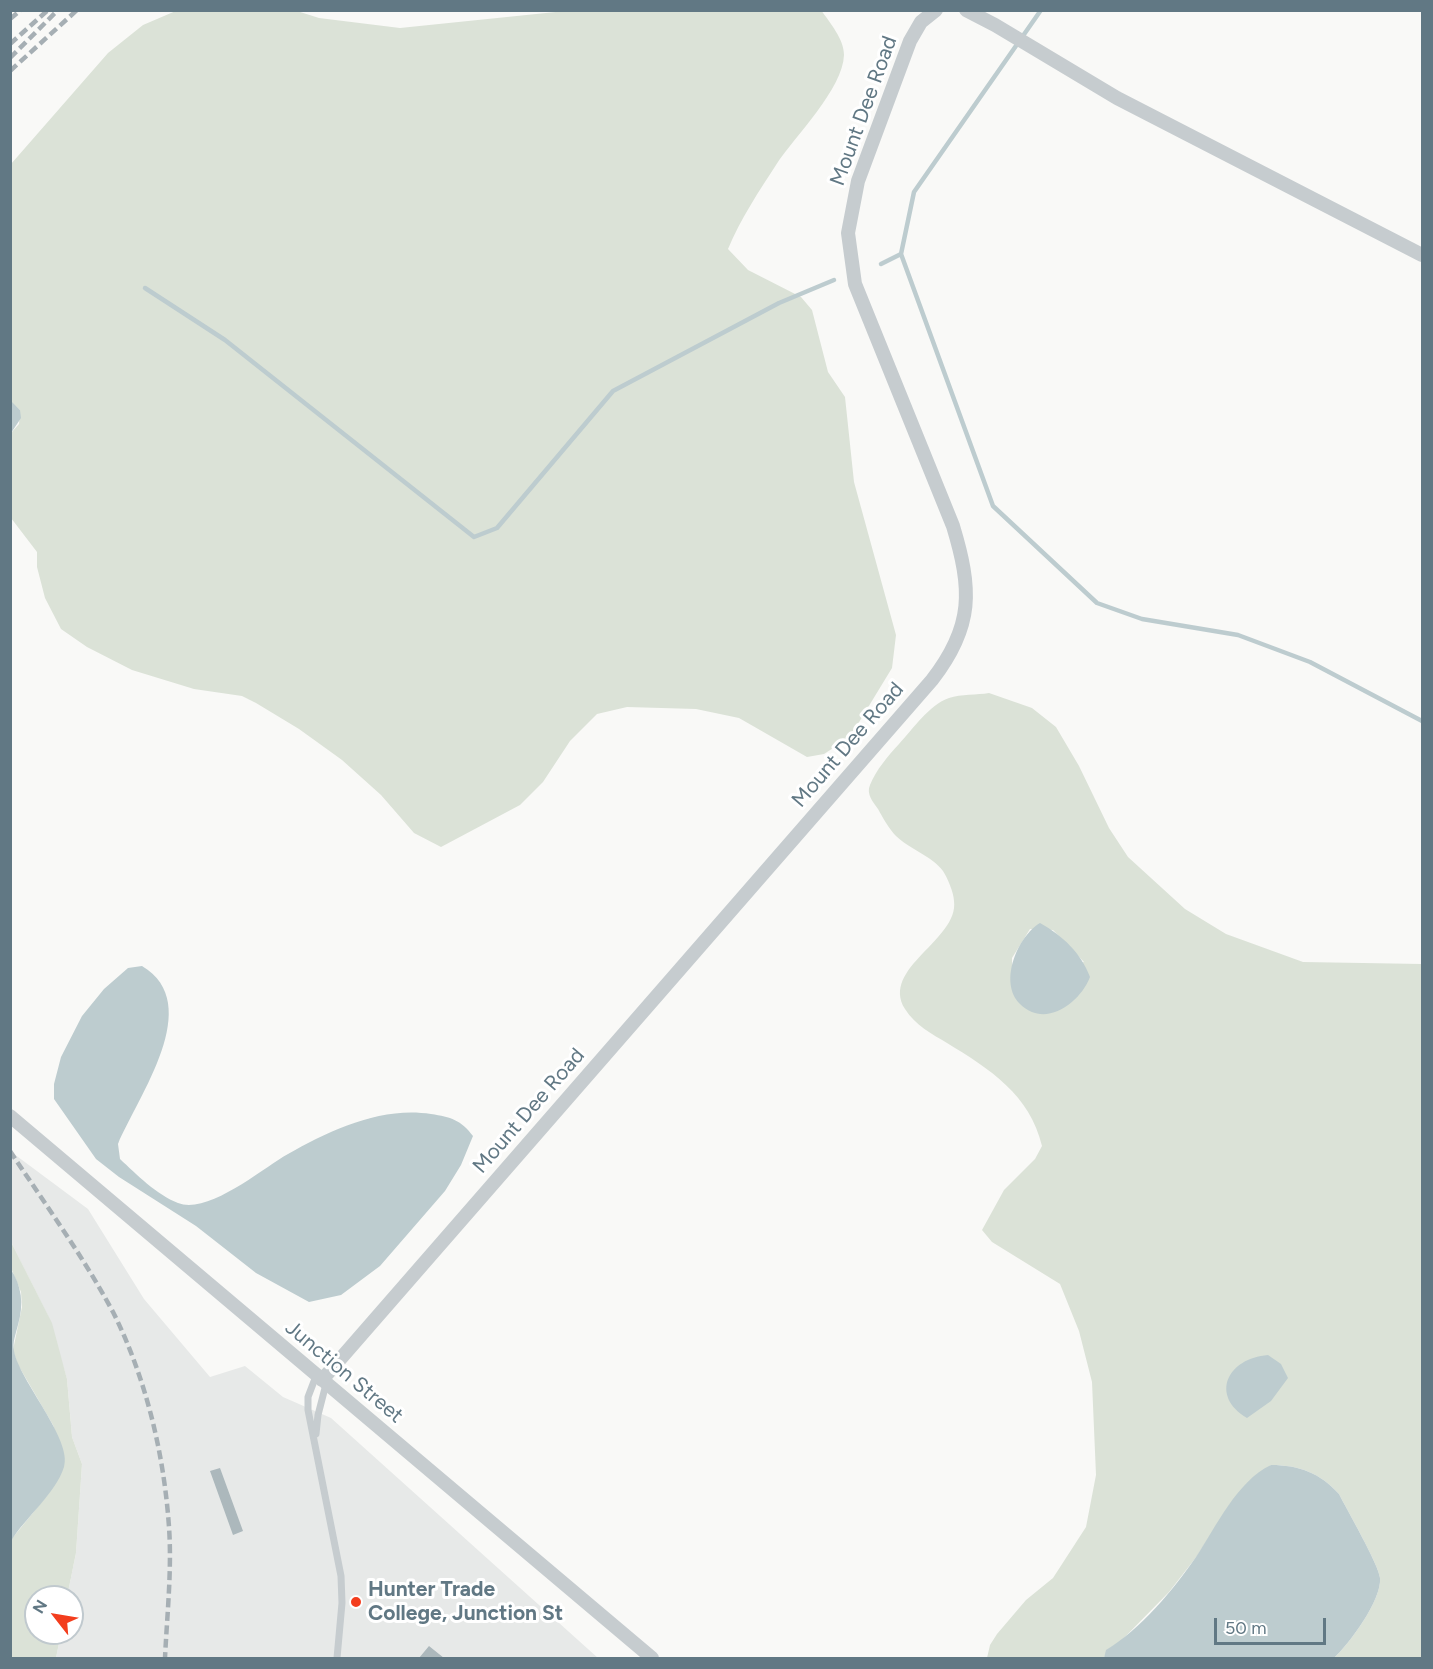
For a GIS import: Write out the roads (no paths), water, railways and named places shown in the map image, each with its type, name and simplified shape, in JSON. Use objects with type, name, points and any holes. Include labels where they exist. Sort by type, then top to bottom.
[{"type":"street","name":"Mount Dee Road","points":[[321,1380],[932,680],[945,663],[963,627],[968,586],[962,555],[949,514],[855,284],[848,233],[858,181],[910,41],[921,22],[936,10]]},
{"type":"street","points":[[966,10],[1117,98],[1422,255]]},
{"type":"street","name":"Junction Street","points":[[10,1116],[651,1659]]},
{"type":"lane","points":[[316,1442],[321,1380]]},
{"type":"lane","points":[[321,1380],[308,1404],[341,1576],[342,1602],[337,1659]]},
{"type":"waterway","points":[[1041,10],[914,192],[901,254],[993,506],[1097,603],[1142,619],[1238,635],[1310,662],[1422,721]]},
{"type":"waterway","points":[[881,264],[901,254]]},
{"type":"waterway","points":[[145,288],[225,340],[474,537],[497,528],[613,391],[779,303],[834,280]]},
{"type":"railway","points":[[10,19],[21,10]]},
{"type":"railway","points":[[10,44],[48,10]]},
{"type":"railway","points":[[10,58],[58,10]]},
{"type":"railway","points":[[10,71],[77,10]]},
{"type":"railway","points":[[10,1151],[76,1250],[113,1312],[125,1337],[144,1390],[158,1444],[167,1500],[170,1576],[165,1658]]},
{"type":"place","name":"Hunter Trade College, Junction St","points":[[356,1602]]}]
